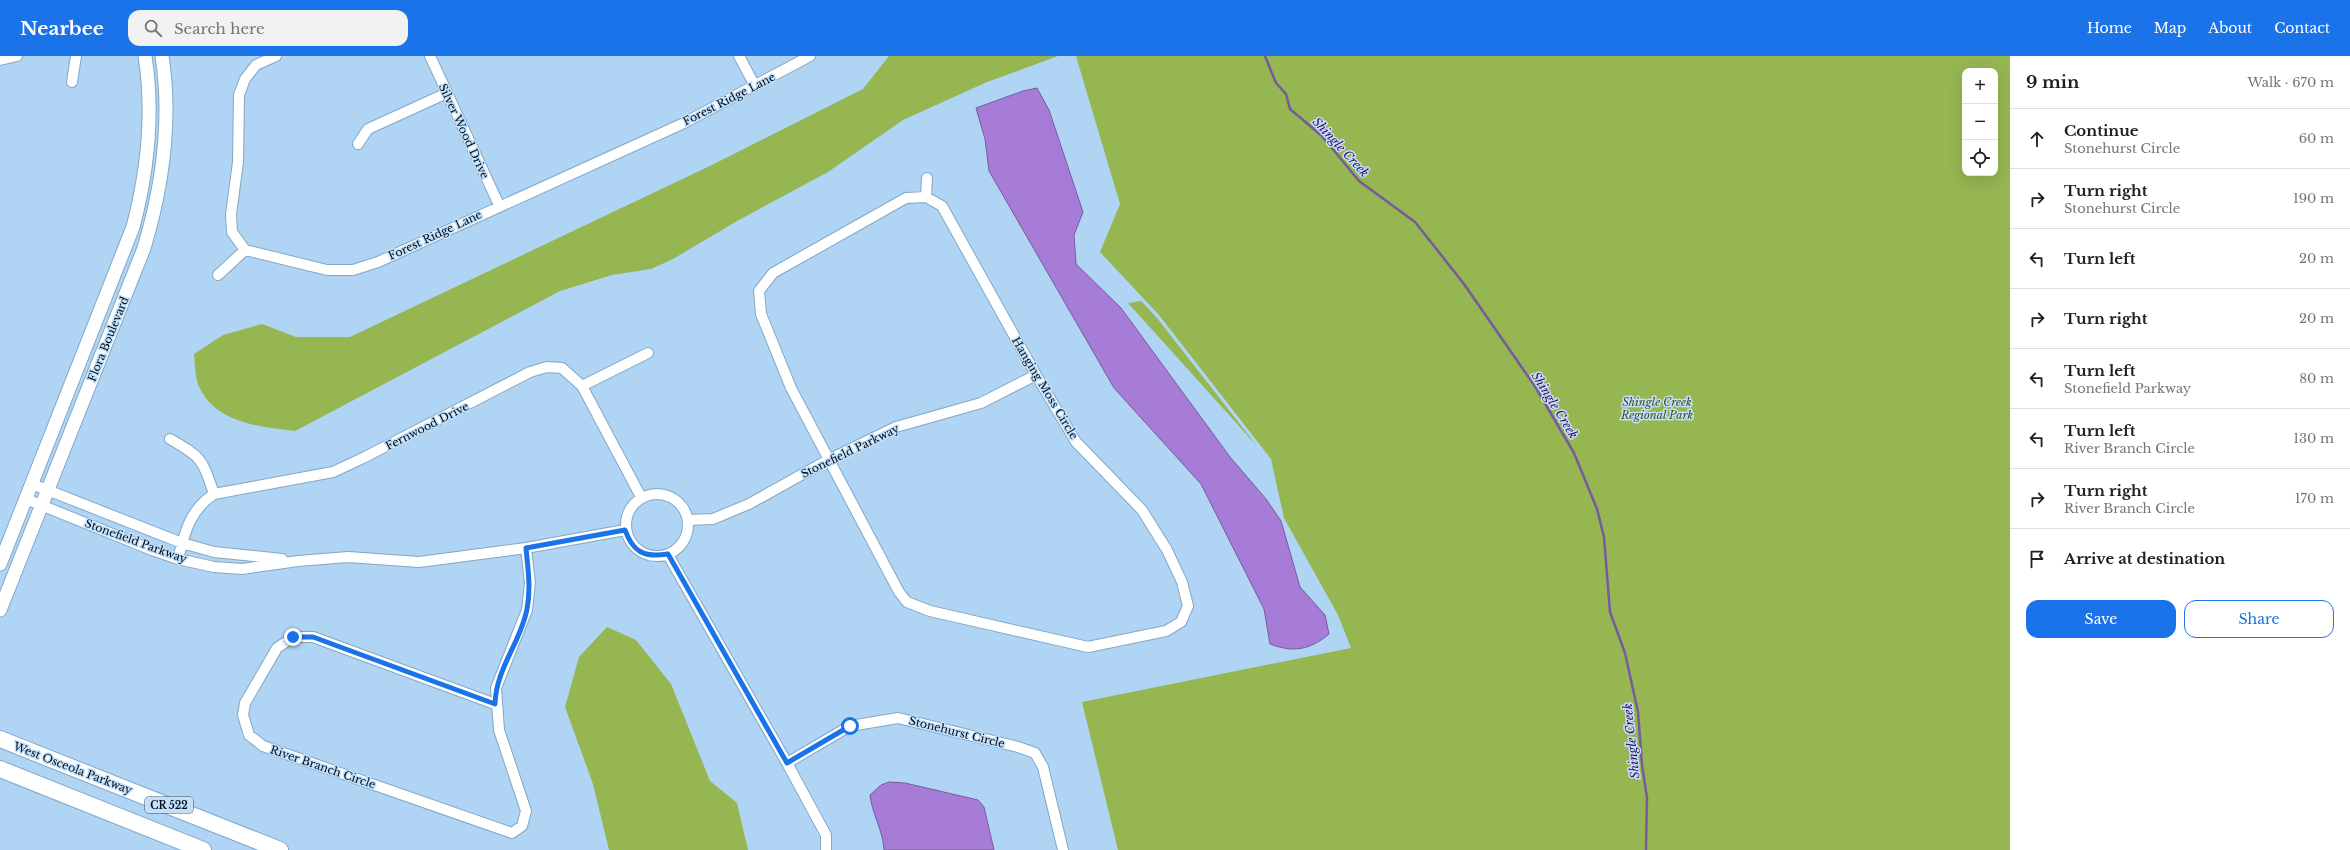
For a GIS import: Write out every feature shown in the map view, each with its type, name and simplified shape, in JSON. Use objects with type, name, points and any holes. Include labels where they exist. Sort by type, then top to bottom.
[{"type":"main road","name":"West Osceola Parkway","points":[[0,740],[280,850]]},
{"type":"main road","name":"CR 522","points":[[0,768],[203,850]]},
{"type":"street","points":[[0,60],[17,56]]},
{"type":"street","points":[[72,82],[76,56]]},
{"type":"street","name":"Flora Boulevard","points":[[0,564],[133,226],[145,176],[150,128],[148,84],[144,56]]},
{"type":"street","name":"Flora Boulevard","points":[[0,610],[144,248],[162,176],[166,110],[162,56]]},
{"type":"street","points":[[218,275],[245,250],[232,232],[231,214],[238,162],[239,95],[245,79],[256,65],[276,56]]},
{"type":"street","name":"Silver Wood Drive","points":[[430,56],[499,205]]},
{"type":"street","points":[[739,56],[755,86]]},
{"type":"street","name":"Forest Ridge Lane","points":[[245,250],[327,270],[353,270],[378,262],[499,205],[684,122],[810,56]]},
{"type":"street","points":[[358,144],[368,129],[447,93]]},
{"type":"street","points":[[926,197],[927,178]]},
{"type":"street","name":"Hanging Moss Circle","points":[[926,197],[942,206],[1036,374],[1076,442],[1142,510],[1167,550],[1182,582],[1188,606],[1181,622],[1166,631],[1088,647],[930,611],[907,602],[828,460],[791,388],[761,314],[759,291],[773,273],[906,198],[926,197]]},
{"type":"street","points":[[103,304],[120,309]]},
{"type":"street","points":[[98,316],[115,322]]},
{"type":"street","points":[[582,386],[648,353]]},
{"type":"street","name":"Fernwood Drive","points":[[178,559],[182,543],[194,513],[201,503],[214,494],[333,472],[530,372],[547,367],[562,368],[582,386],[641,497]]},
{"type":"street","name":"Stonefield Parkway","points":[[688,520],[713,519],[749,504],[828,460],[896,427],[981,403],[1036,374]]},
{"type":"street","points":[[170,439],[196,454],[204,464],[214,494]]},
{"type":"street","name":"Stonefield Parkway","points":[[32,484],[182,543],[214,552],[298,561]]},
{"type":"street","points":[[655,494],[674,498],[685,511],[688,520],[684,542],[668,554],[652,556],[638,551],[630,542],[625,530],[629,510],[641,497],[655,494]]},
{"type":"street","name":"Stonefield Parkway","points":[[26,499],[178,559],[214,567],[242,569],[298,561],[348,557],[419,562],[526,548],[625,530]]},
{"type":"street","name":"River Branch Circle","points":[[495,704],[313,637],[293,637],[277,648],[245,703],[243,715],[249,735],[263,746],[512,833],[522,826],[526,811],[499,730],[495,704],[496,688],[527,610],[530,583],[526,548]]},
{"type":"street","points":[[668,554],[787,763],[826,836],[826,850]]},
{"type":"street","name":"Stonehurst Circle","points":[[787,763],[850,726],[898,718],[1018,747],[1035,753],[1043,767],[1063,850]]},
{"type":"green space","points":[[889,56],[1058,56],[987,82],[903,120],[828,172],[737,221],[673,259],[651,269],[612,275],[560,291],[295,431],[253,425],[226,415],[205,397],[198,384],[194,354],[223,335],[262,324],[296,337],[350,337],[714,164],[863,89]]},
{"type":"green space","name":"Shingle Creek Regional Park","points":[[1076,56],[2010,56],[2010,850],[1118,850],[1082,702],[1351,648],[1338,615],[1284,518],[1271,459],[1159,315],[1100,252],[1120,204]]},
{"type":"green space","points":[[1141,301],[1157,318],[1257,446],[1128,303]]},
{"type":"green space","points":[[607,627],[636,640],[671,684],[710,781],[737,803],[748,850],[609,850],[593,784],[565,707],[579,657]]},
{"type":"shaded area","points":[[1037,88],[1049,110],[1083,212],[1074,235],[1076,264],[1121,308],[1230,457],[1266,499],[1281,521],[1300,587],[1325,615],[1329,634],[1315,644],[1308,647],[1294,649],[1278,647],[1270,644],[1264,609],[1201,484],[1114,388],[989,171],[985,139],[976,108],[1023,91]]},
{"type":"shaded area","points":[[889,782],[905,783],[978,800],[984,807],[994,850],[884,850],[882,836],[870,795],[881,785]]},
{"type":"waterway","name":"Shingle Creek","points":[[1265,56],[1276,83],[1286,94],[1290,109],[1322,136],[1359,181],[1415,222],[1464,284],[1536,388],[1574,453],[1597,509],[1604,537],[1610,612],[1625,653],[1638,712],[1642,765],[1647,798],[1646,850]]},
{"type":"route","points":[[293,637],[313,637],[495,704],[496,688],[527,610],[530,583],[526,548],[625,530],[630,542],[638,551],[656,556],[668,554],[787,763],[850,726]]}]
